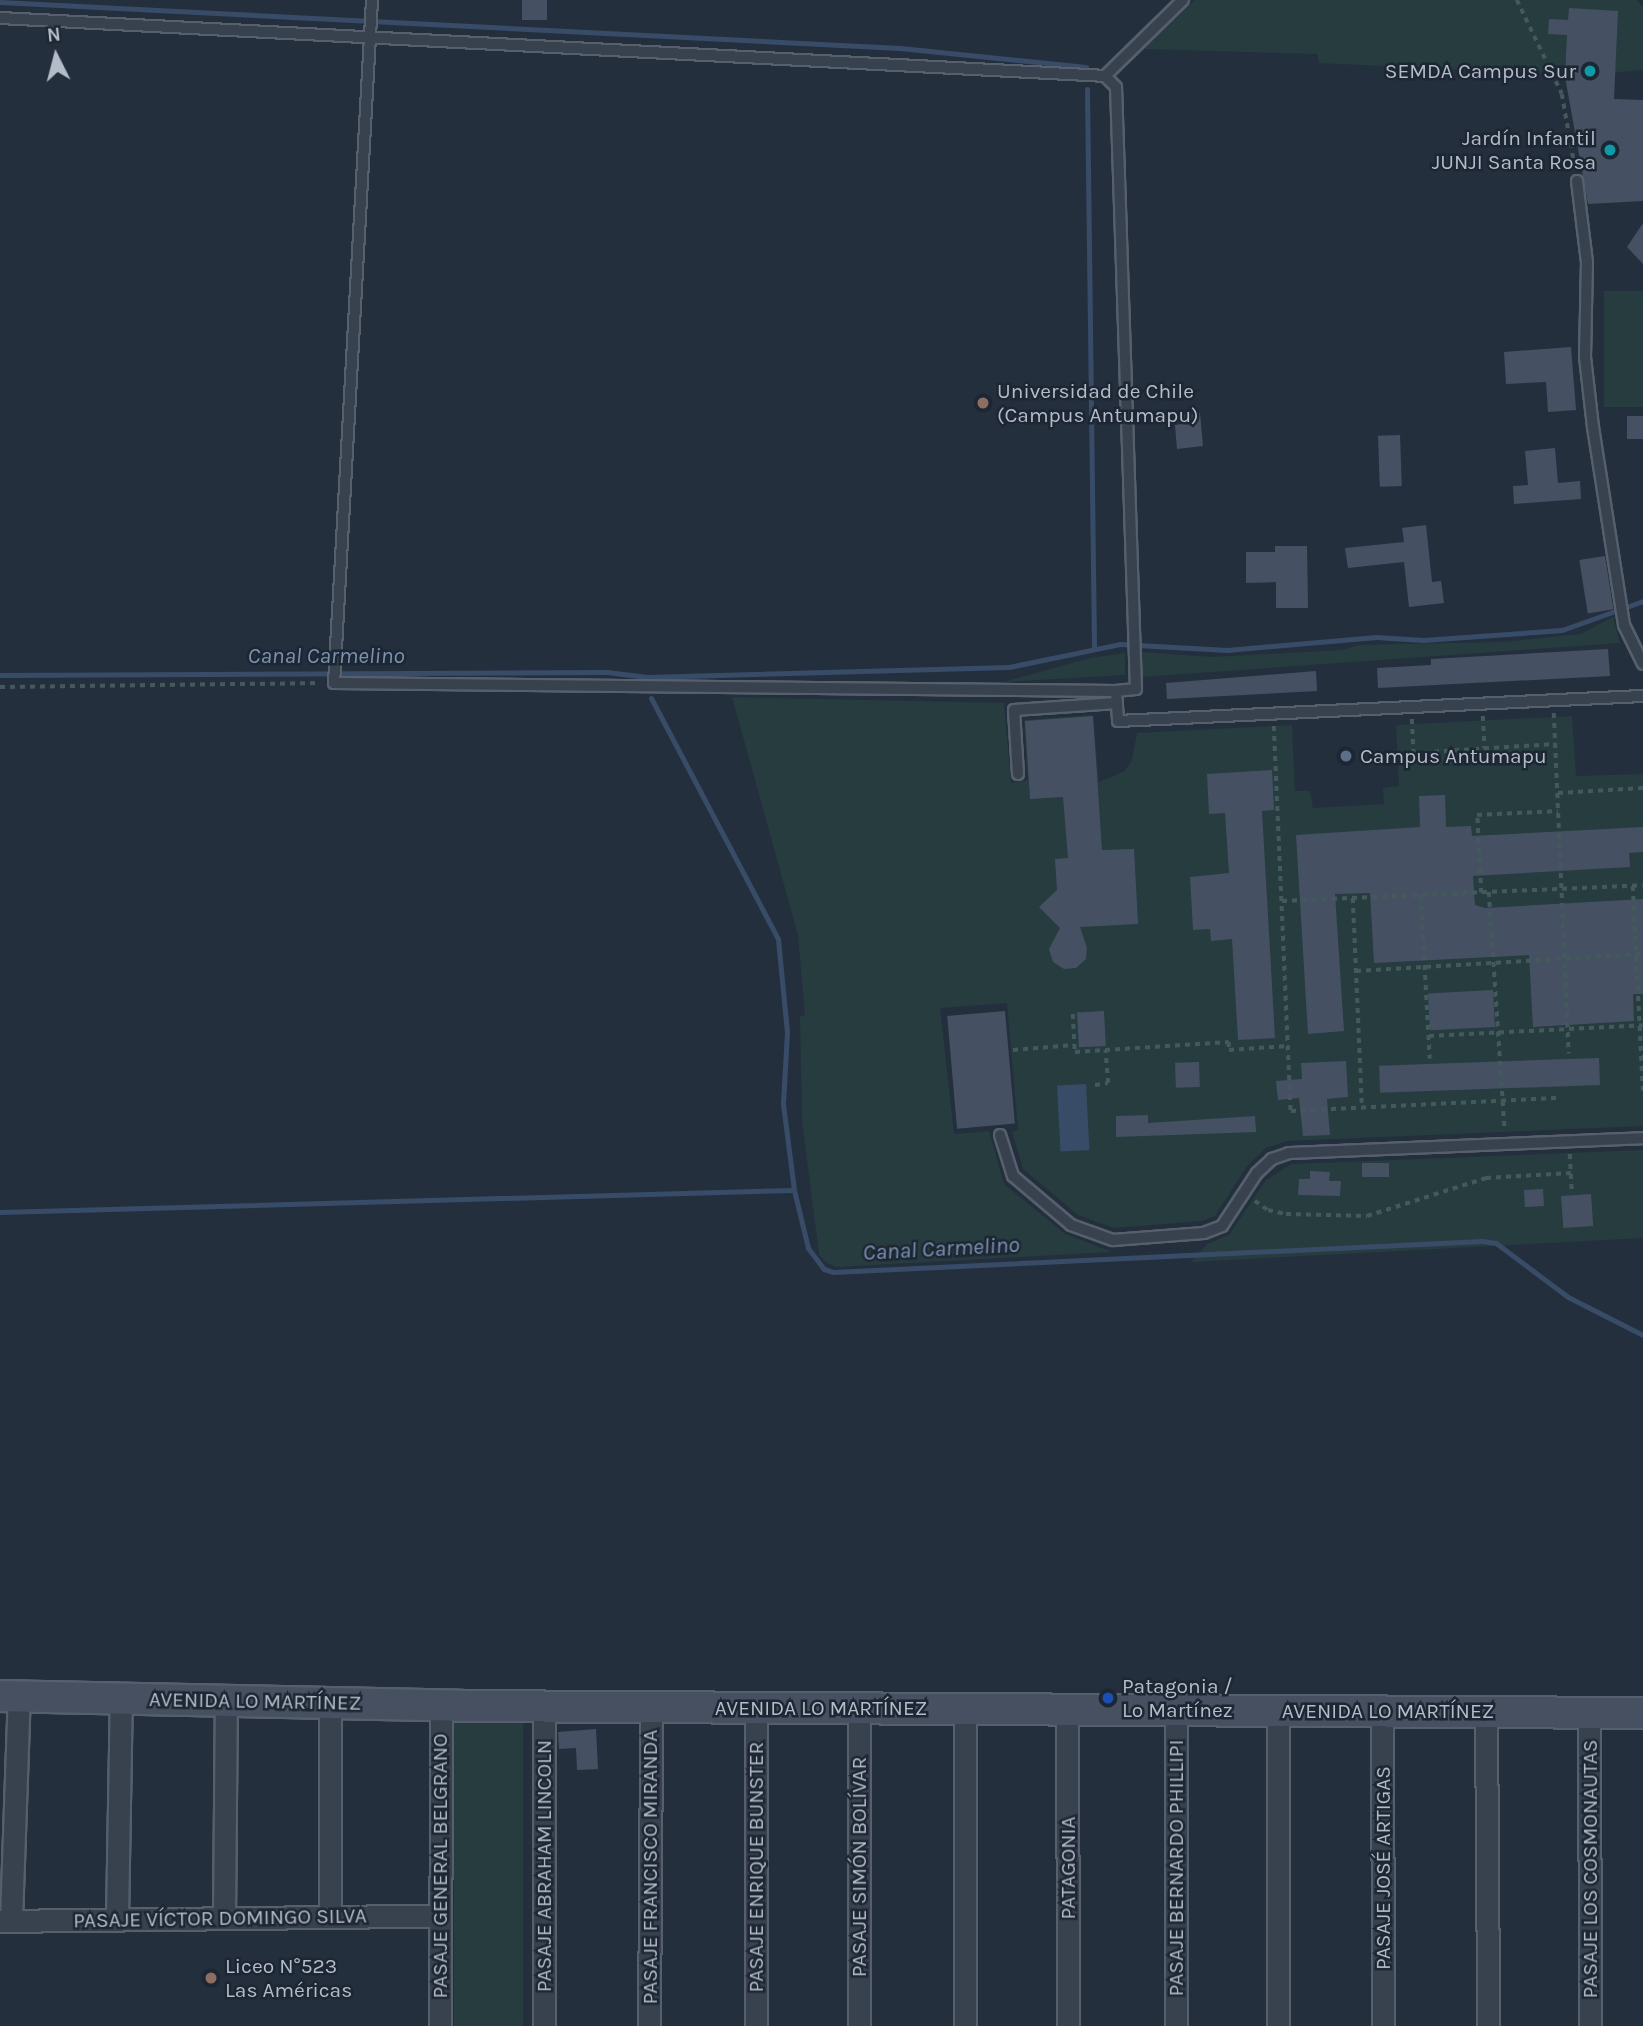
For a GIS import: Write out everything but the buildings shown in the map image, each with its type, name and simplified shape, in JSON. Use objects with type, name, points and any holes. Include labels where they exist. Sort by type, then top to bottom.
[{"type":"main road","name":"AVENIDA LO MARTÍNEZ","points":[[10,1696],[441,1706],[1643,1713]]},
{"type":"street","points":[[5,1921],[10,1696]]},
{"type":"street","points":[[117,1919],[121,1698]]},
{"type":"street","points":[[225,1918],[226,1701]]},
{"type":"street","points":[[330,1703],[330,1917]]},
{"type":"street","name":"PASAJE GENERAL BELGRANO","points":[[440,2026],[441,1706]]},
{"type":"street","name":"PASAJE ABRAHAM LINCOLN","points":[[544,1706],[544,2026]]},
{"type":"street","name":"PASAJE FRANCISCO MIRANDA","points":[[649,2026],[651,1707]]},
{"type":"street","name":"PASAJE ENRIQUE BUNSTER","points":[[756,1708],[756,2026]]},
{"type":"street","name":"PASAJE SIMÓN BOLÍVAR","points":[[859,1708],[859,2026]]},
{"type":"street","points":[[965,1709],[965,2026]]},
{"type":"street","name":"PATAGONIA","points":[[1067,1709],[1068,2026]]},
{"type":"street","name":"PASAJE BERNARDO PHILLIPI","points":[[1176,1710],[1176,2026]]},
{"type":"street","points":[[1278,1710],[1278,2026]]},
{"type":"street","name":"PASAJE JOSÉ ARTIGAS","points":[[1382,1711],[1383,2026]]},
{"type":"street","points":[[1486,1712],[1488,2026]]},
{"type":"street","name":"PASAJE LOS COSMONAUTAS","points":[[1589,1712],[1590,2026]]},
{"type":"street","name":"PASAJE VÍCTOR DOMINGO SILVA","points":[[5,1921],[440,1916]]},
{"type":"lane","points":[[0,18],[371,32],[1105,76],[1116,87],[1132,638],[1136,689],[1116,691],[334,683],[371,32],[372,0]]},
{"type":"lane","points":[[1105,76],[1184,0]]},
{"type":"lane","points":[[1577,181],[1587,262],[1587,371],[1624,625],[1643,664]]},
{"type":"lane","points":[[1116,691],[1118,721],[1643,696]]},
{"type":"lane","points":[[1018,774],[1014,710],[1117,703]]},
{"type":"lane","points":[[1000,1135],[1013,1176],[1072,1225],[1113,1240],[1204,1233],[1222,1226],[1272,1158],[1289,1153],[1643,1138]]},
{"type":"path","points":[[1517,0],[1562,94],[1577,181]]},
{"type":"path","points":[[0,687],[334,683]]},
{"type":"path","points":[[1553,700],[1569,1054]]},
{"type":"path","points":[[1482,704],[1485,748]]},
{"type":"path","points":[[1412,707],[1415,753],[1555,744]]},
{"type":"path","points":[[1274,713],[1291,1111],[1561,1098]]},
{"type":"path","points":[[1558,793],[1643,788]]},
{"type":"path","points":[[1481,892],[1477,815],[1559,811]]},
{"type":"path","points":[[1282,901],[1643,885]]},
{"type":"path","points":[[1633,886],[1642,1025],[1643,1091]]},
{"type":"path","points":[[1489,892],[1506,1144]]},
{"type":"path","points":[[1421,895],[1430,1059]]},
{"type":"path","points":[[1353,898],[1362,1108]]},
{"type":"path","points":[[1356,971],[1643,954]]},
{"type":"path","points":[[1073,1014],[1075,1052],[1229,1042],[1230,1050],[1289,1046]]},
{"type":"path","points":[[1429,1036],[1642,1025]]},
{"type":"path","points":[[1013,1050],[1075,1045]]},
{"type":"path","points":[[1095,1085],[1108,1083],[1105,1050]]},
{"type":"path","points":[[1570,1141],[1572,1191]]},
{"type":"path","points":[[1245,1193],[1268,1210],[1286,1214],[1367,1216],[1486,1178],[1571,1173]]},
{"type":"green space","points":[[1195,0],[1637,0],[1643,7],[1643,70],[1579,75],[1319,63],[1317,54],[1144,49]]},
{"type":"green space","points":[[1604,291],[1643,291],[1643,407],[1604,407]]},
{"type":"green space","points":[[1613,617],[1620,643],[1141,677],[1139,652],[1213,657],[1343,650],[1359,645],[1503,642],[1581,634]]},
{"type":"green space","points":[[1125,653],[1125,675],[1003,682],[1090,658]]},
{"type":"green space","points":[[732,697],[1004,703],[1011,783],[1028,780],[1024,720],[1093,715],[1099,782],[1125,771],[1132,760],[1137,733],[1292,725],[1295,791],[1310,791],[1313,808],[1384,804],[1383,788],[1399,786],[1396,725],[1572,716],[1576,776],[1643,774],[1643,1126],[1287,1141],[1266,1148],[1247,1166],[1215,1216],[1202,1221],[1114,1228],[1078,1215],[1023,1169],[1012,1132],[1018,1130],[1007,1003],[940,1008],[954,1134],[989,1131],[1004,1184],[1065,1234],[1112,1252],[836,1267],[827,1263],[819,1255],[802,1120],[800,1016],[805,1015],[798,935]]},
{"type":"green space","points":[[1643,1150],[1643,1238],[1191,1262],[1207,1244],[1229,1235],[1266,1180],[1291,1164]]},
{"type":"green space","points":[[454,1719],[523,1719],[523,2026],[454,2026]]},
{"type":"water","points":[[1086,1084],[1089,1150],[1060,1151],[1057,1086]]},
{"type":"waterway","points":[[0,2],[900,48],[1086,67]]},
{"type":"waterway","points":[[1087,89],[1094,647]]},
{"type":"waterway","points":[[0,675],[607,672],[647,677],[1009,667],[1120,644],[1227,650],[1376,637],[1423,640],[1562,630],[1643,601]]},
{"type":"waterway","name":"Canal Carmelino","points":[[651,698],[778,939],[787,1032],[783,1104],[794,1190],[808,1248],[824,1269],[833,1272],[1482,1241],[1496,1243],[1568,1297],[1643,1335]]},
{"type":"waterway","points":[[0,1212],[794,1190]]},
{"type":"place","name":"SEMDA Campus Sur","points":[[1590,71]]},
{"type":"place","name":"Jardín Infantil JUNJI Santa Rosa","points":[[1610,150]]},
{"type":"place","name":"Universidad de Chile (Campus Antumapu)","points":[[983,403]]},
{"type":"place","name":"Campus Antumapu","points":[[1346,756]]},
{"type":"place","name":"Patagonia / Lo Martínez","points":[[1108,1698]]},
{"type":"place","name":"Liceo N°523 Las Américas","points":[[211,1978]]}]
